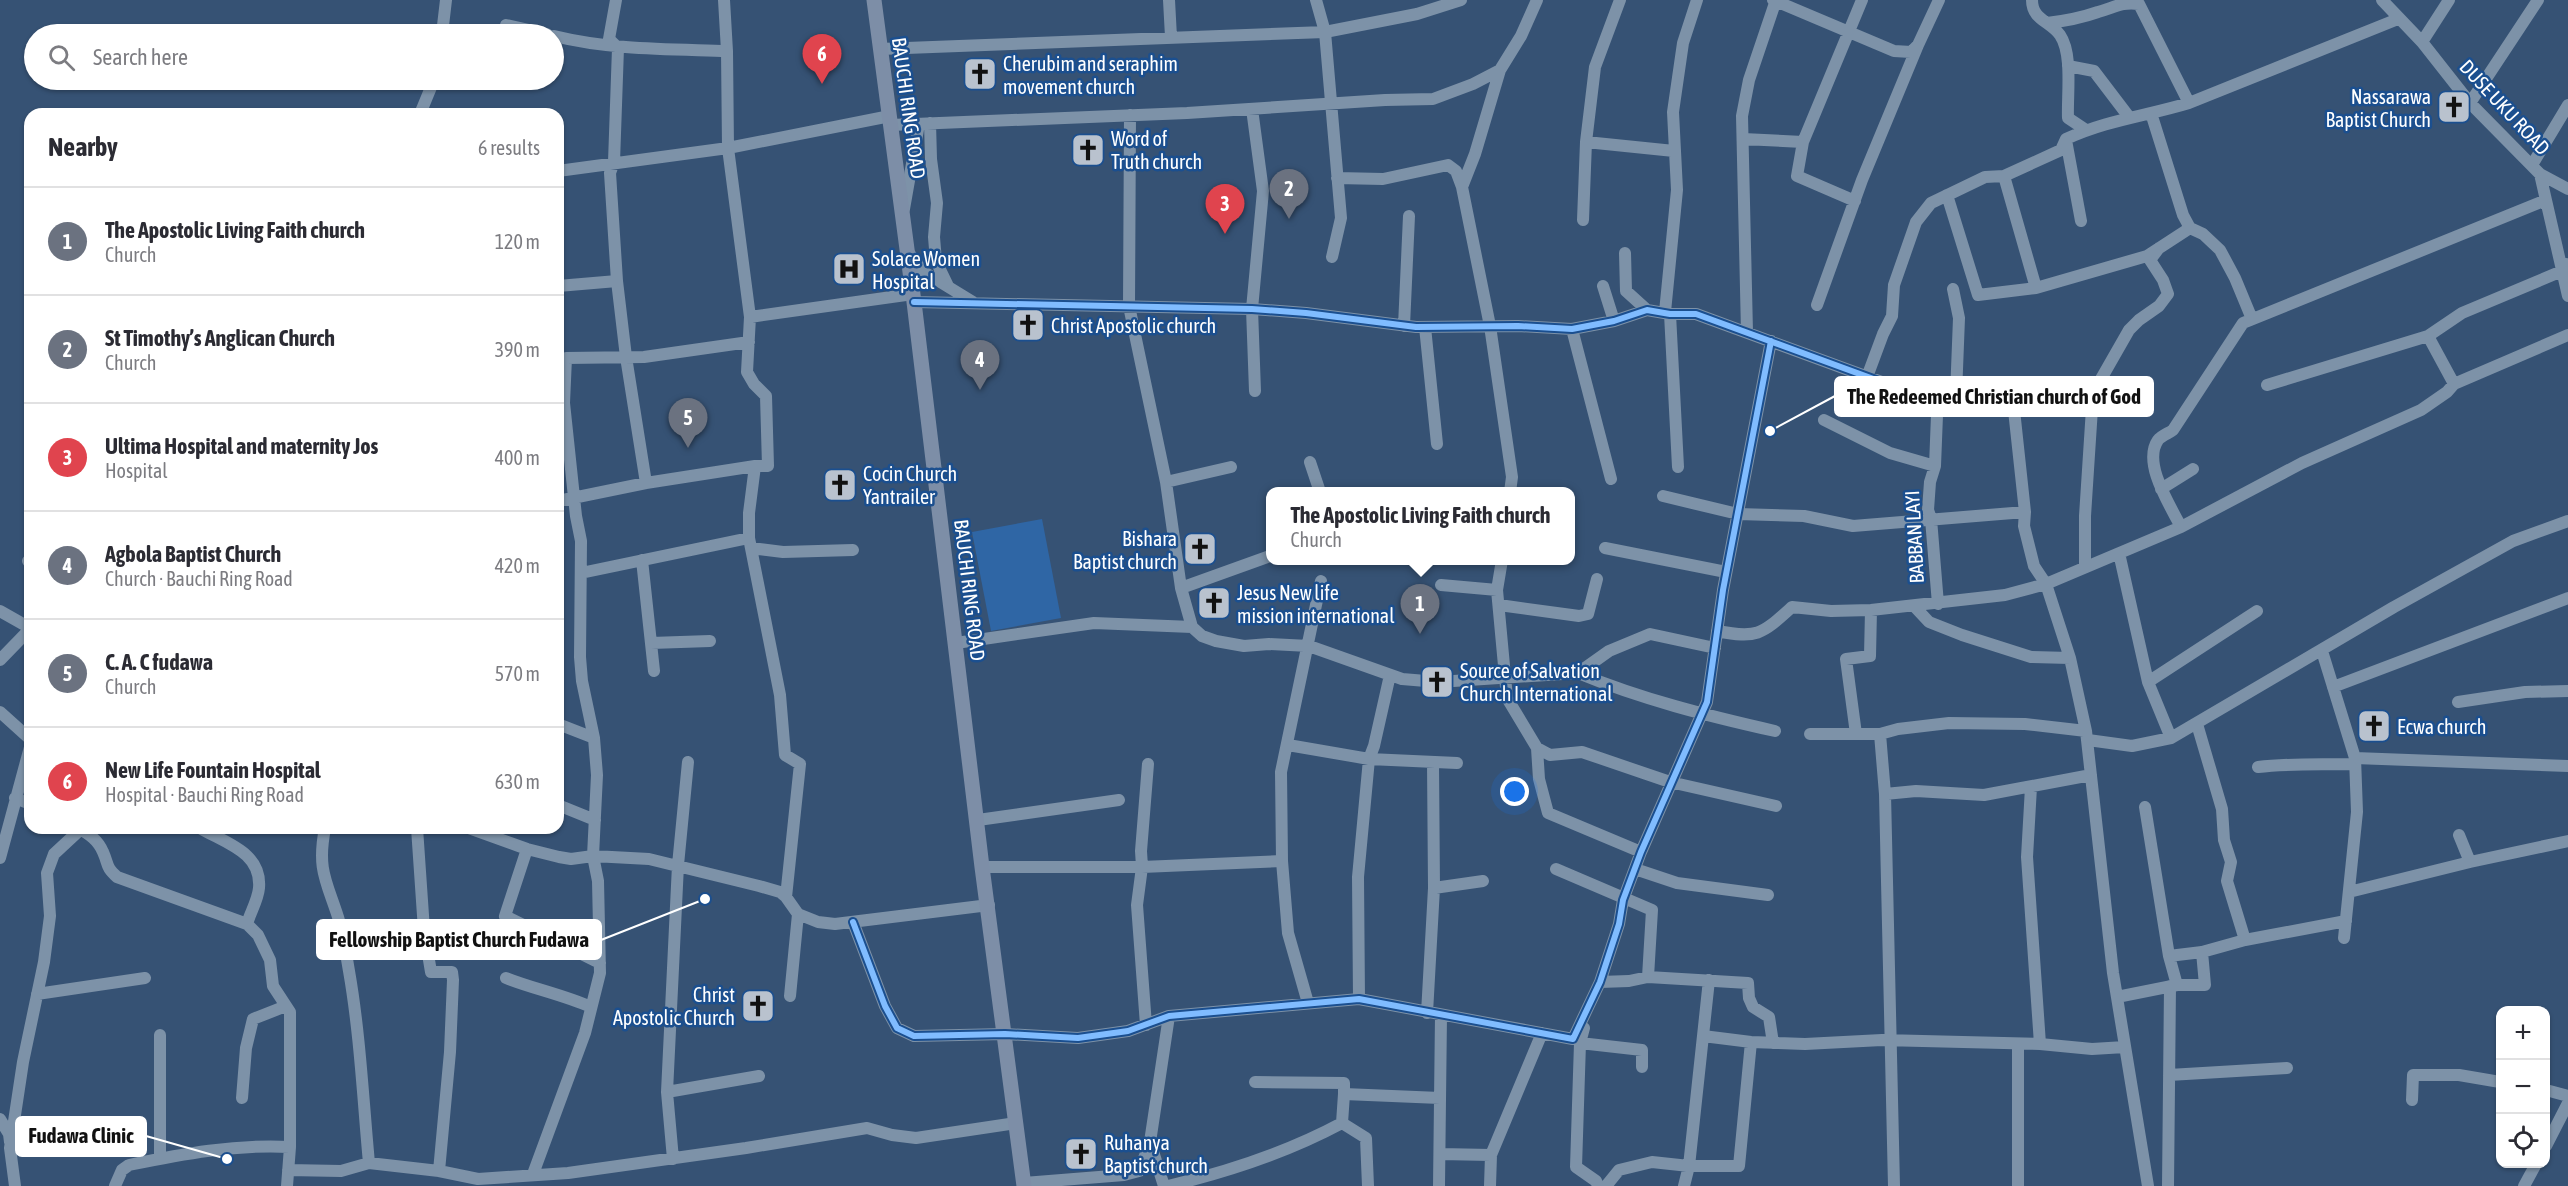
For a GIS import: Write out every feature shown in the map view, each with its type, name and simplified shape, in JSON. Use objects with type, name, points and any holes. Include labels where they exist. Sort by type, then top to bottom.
[{"type":"main road","name":"BAUCHI RING ROAD","points":[[874,0],[914,298],[982,867],[989,906],[1024,1184]]},
{"type":"street","points":[[443,24],[446,0]]},
{"type":"street","points":[[616,0],[609,39],[618,48],[614,162],[610,173],[617,281],[626,357],[646,483]]},
{"type":"street","points":[[564,500],[646,483],[768,466],[766,396],[754,384],[747,372],[750,317],[728,148],[724,0]]},
{"type":"street","points":[[1169,0],[1171,37]]},
{"type":"street","points":[[1316,0],[1325,32],[1341,218],[1332,258]]},
{"type":"street","points":[[880,49],[1325,32],[1417,14],[1461,0]]},
{"type":"street","points":[[1462,187],[1475,154],[1500,70],[1521,36],[1537,0]]},
{"type":"street","points":[[1583,220],[1586,142],[1596,67],[1620,0]]},
{"type":"street","points":[[1678,467],[1668,313],[1677,190],[1673,112],[1683,43],[1697,0]]},
{"type":"street","points":[[1748,332],[1742,116],[1749,80],[1775,0],[1894,51],[1911,52],[1918,45]]},
{"type":"street","points":[[1855,201],[1797,176],[1803,142],[1862,0]]},
{"type":"street","points":[[1817,305],[1855,201],[1918,45],[1939,0]]},
{"type":"street","points":[[2032,0],[2032,7],[2037,17],[2060,35],[2068,66],[2068,118],[2086,130]]},
{"type":"street","name":"DUSE UKU ROAD","points":[[2382,0],[2422,42],[2470,103],[2536,170],[2565,266],[2568,296]]},
{"type":"street","points":[[2422,42],[2449,0]]},
{"type":"street","points":[[2470,103],[2538,0]]},
{"type":"street","points":[[2047,23],[2070,21],[2123,2],[2139,4],[2189,103]]},
{"type":"street","points":[[1868,377],[1892,316],[1894,285],[1916,222],[1930,203],[1985,177],[2004,176],[2061,150],[2066,139],[2086,130],[2189,103],[2398,19]]},
{"type":"street","points":[[564,38],[590,45],[618,48],[727,51]]},
{"type":"street","points":[[2068,66],[2094,70],[2129,117]]},
{"type":"street","points":[[564,170],[728,148],[890,121],[924,124],[1130,116],[1433,99],[1473,84],[1500,70]]},
{"type":"street","points":[[422,108],[430,90]]},
{"type":"street","points":[[2568,105],[2536,170],[2568,189]]},
{"type":"street","points":[[1252,109],[1263,191],[1252,309],[1255,390]]},
{"type":"street","points":[[2151,113],[2183,215],[2190,228],[2203,234],[2220,250],[2235,278],[2252,319]]},
{"type":"street","points":[[1130,116],[1129,306],[1166,482],[1181,588],[1192,627],[1202,636],[1244,646],[1269,644],[1309,646],[1402,680],[1437,682],[1578,673],[1702,715],[1775,731]]},
{"type":"street","points":[[903,216],[924,124]]},
{"type":"street","points":[[924,124],[937,203],[934,237],[936,261],[948,286]]},
{"type":"street","points":[[1743,139],[1803,142]]},
{"type":"street","points":[[2066,139],[2081,221]]},
{"type":"street","points":[[1586,142],[1674,151]]},
{"type":"street","points":[[1337,178],[1383,179],[1448,165],[1456,171],[1462,187],[1490,326],[1512,477],[1511,487]]},
{"type":"street","points":[[2004,176],[2036,288]]},
{"type":"street","points":[[1947,195],[1978,295],[2036,288],[2148,255],[2190,228]]},
{"type":"street","points":[[2181,527],[2161,489],[2151,457],[2158,439],[2173,430],[2243,323],[2546,200]]},
{"type":"street","points":[[1404,326],[1409,216]]},
{"type":"street","points":[[2085,567],[2085,516],[2093,393],[2129,330],[2159,306],[2168,294],[2163,280],[2150,260],[2159,248]]},
{"type":"street","points":[[908,252],[924,272],[973,303]]},
{"type":"street","points":[[1625,254],[1626,291],[1647,310]]},
{"type":"street","points":[[2267,385],[2428,336],[2462,313],[2565,266]]},
{"type":"street","points":[[564,285],[617,281]]},
{"type":"street","points":[[1603,286],[1614,321]]},
{"type":"street","points":[[1953,289],[1959,318],[1956,395]]},
{"type":"street","points":[[750,317],[914,298],[973,303],[1252,309],[1425,327],[1490,326],[1572,329],[1614,321],[1647,310],[1696,314],[1928,399],[1956,395],[2014,396],[2076,387],[2093,393]]},
{"type":"street","points":[[1425,327],[1437,444]]},
{"type":"street","points":[[1572,329],[1611,479]]},
{"type":"street","points":[[1717,632],[1744,637],[1765,631],[1792,607],[1871,610],[1938,604],[2005,595],[2046,584],[2181,527],[2302,463],[2421,410],[2447,392],[2454,384],[2568,335]]},
{"type":"street","points":[[2428,336],[2454,384]]},
{"type":"street","points":[[853,922],[885,1006],[897,1028],[914,1036],[1005,1034],[1078,1038],[1128,1031],[1169,1016],[1359,999],[1573,1039],[1600,982],[1619,924],[1623,900],[1641,852],[1707,702],[1726,572],[1771,341]]},
{"type":"street","points":[[533,1174],[585,1033],[600,973],[598,881],[593,856],[597,775],[594,738],[582,681],[580,657],[581,541],[574,499],[564,403],[566,358],[626,357],[749,342]]},
{"type":"street","points":[[2014,396],[2025,513],[2024,525],[2034,566],[2046,584],[2070,658],[2087,736],[2100,868],[2117,997],[2148,1186]]},
{"type":"street","name":"BABBAN LAYI","points":[[1928,399],[1937,415],[1935,466],[1930,482],[1928,510],[1931,519],[1938,604]]},
{"type":"street","points":[[1824,420],[1890,453],[1935,466]]},
{"type":"street","points":[[1310,462],[1318,487]]},
{"type":"street","points":[[755,466],[748,513],[750,543],[780,695],[785,754],[800,765],[786,897]]},
{"type":"street","points":[[1166,482],[1231,467]]},
{"type":"street","points":[[2161,489],[2193,470]]},
{"type":"street","points":[[1663,496],[1738,514],[1804,516],[1853,526],[2025,513]]},
{"type":"street","points":[[1810,734],[1880,734],[1898,729],[1949,723],[2025,724],[2132,746],[2171,738],[2513,541],[2568,521]]},
{"type":"street","points":[[581,573],[642,560],[750,543],[783,552],[853,550]]},
{"type":"street","points":[[1605,548],[1726,572]]},
{"type":"street","points":[[2119,553],[2148,682],[2171,738]]},
{"type":"street","points":[[1181,588],[1266,557]]},
{"type":"street","points":[[642,560],[654,671]]},
{"type":"street","points":[[1501,565],[1497,590],[1508,698],[1537,748],[1539,779],[1548,813],[1641,852]]},
{"type":"street","points":[[1499,605],[1579,616],[1587,614],[1597,579]]},
{"type":"street","points":[[1308,1003],[1288,933],[1282,861],[1281,772],[1321,581]]},
{"type":"street","points":[[1441,585],[1497,590]]},
{"type":"street","points":[[2333,687],[2568,598]]},
{"type":"street","points":[[1914,606],[1929,622],[1962,635],[2031,657],[2070,658]]},
{"type":"street","points":[[1856,734],[1846,659],[1870,656],[1871,610]]},
{"type":"street","points":[[2148,682],[2257,610]]},
{"type":"street","points":[[0,611],[24,625]]},
{"type":"street","points":[[956,643],[1094,623],[1192,627]]},
{"type":"street","points":[[1578,673],[1609,651],[1650,634],[1715,648]]},
{"type":"street","points":[[0,660],[24,635]]},
{"type":"street","points":[[651,643],[710,641]]},
{"type":"street","points":[[2322,651],[2355,761],[2356,812],[2344,938]]},
{"type":"street","points":[[1359,999],[1358,877],[1369,759],[1390,675]]},
{"type":"street","points":[[2458,702],[2525,692],[2568,691]]},
{"type":"street","points":[[0,712],[24,734]]},
{"type":"street","points":[[2197,724],[2219,799],[2224,840],[2231,862],[2227,881],[2245,940]]},
{"type":"street","points":[[564,726],[594,738]]},
{"type":"street","points":[[1880,734],[1885,794],[1894,1186]]},
{"type":"street","points":[[1288,745],[1369,759],[1457,763]]},
{"type":"street","points":[[1537,748],[1550,755],[1582,752],[1670,782],[1776,806]]},
{"type":"street","points":[[2258,767],[2282,764],[2317,766],[2355,761],[2568,766]]},
{"type":"street","points":[[674,1158],[667,1092],[678,865],[688,762]]},
{"type":"street","points":[[1427,1013],[1434,888],[1433,763]]},
{"type":"street","points":[[1146,1025],[1137,905],[1142,867],[1141,851],[1148,764]]},
{"type":"street","points":[[0,858],[24,767]]},
{"type":"street","points":[[1885,794],[1916,791],[1984,795],[2091,775]]},
{"type":"street","points":[[2031,787],[2026,857],[2040,1044]]},
{"type":"street","points":[[15,798],[24,802]]},
{"type":"street","points":[[978,820],[1119,800]]},
{"type":"street","points":[[564,807],[595,820]]},
{"type":"street","points":[[2145,807],[2174,986],[2169,1075],[2168,1186]]},
{"type":"street","points":[[10,1148],[23,1062],[45,962],[50,916],[47,873],[54,854],[74,834]]},
{"type":"street","points":[[90,834],[103,852],[106,868],[117,877],[247,924],[258,935],[270,960],[273,986],[290,1012],[290,1148],[287,1186]]},
{"type":"street","points":[[210,834],[246,853],[257,869],[259,889],[247,924]]},
{"type":"street","points":[[324,834],[321,851],[324,881],[338,918],[349,972],[369,1163]]},
{"type":"street","points":[[417,834],[424,930],[431,972],[452,972],[453,980],[450,1052],[439,1171]]},
{"type":"street","points":[[486,834],[527,849],[571,859],[593,856],[649,859],[759,886],[780,892],[798,914],[818,922],[835,924],[989,906]]},
{"type":"street","points":[[2460,835],[2470,862]]},
{"type":"street","points":[[2349,892],[2568,841]]},
{"type":"street","points":[[527,849],[505,916],[600,963]]},
{"type":"street","points":[[982,867],[1142,867],[1282,861]]},
{"type":"street","points":[[1556,869],[1623,900],[1652,910],[1648,977]]},
{"type":"street","points":[[1635,869],[1677,883],[1768,895]]},
{"type":"street","points":[[1434,888],[1484,881]]},
{"type":"street","points":[[790,996],[798,914]]},
{"type":"street","points":[[2169,956],[2202,952],[2245,940],[2346,921]]},
{"type":"street","points":[[2117,997],[2174,986],[2205,985],[2202,952]]},
{"type":"street","points":[[1600,982],[1629,981],[1648,977],[1749,983],[1751,1004],[1757,1010],[1767,1014],[1773,1043]]},
{"type":"street","points":[[37,994],[145,978]]},
{"type":"street","points":[[506,978],[540,991],[570,998],[591,1008]]},
{"type":"street","points":[[1684,1186],[1689,1166],[1709,980]]},
{"type":"street","points":[[1592,1002],[1580,1043],[1576,1167],[1596,1181],[1598,1186]]},
{"type":"street","points":[[242,1098],[246,1048],[253,1020],[286,1006]]},
{"type":"street","points":[[1439,1186],[1441,1015]]},
{"type":"street","points":[[1024,1184],[1124,1175],[1139,1171],[1150,1142],[1169,1016]]},
{"type":"street","points":[[1490,1186],[1491,1155],[1542,1033]]},
{"type":"street","points":[[160,1035],[160,1158]]},
{"type":"street","points":[[1703,1036],[1752,1042],[1805,1044],[1890,1041],[2040,1044],[2092,1049],[2125,1047]]},
{"type":"street","points":[[1606,1186],[1619,1170],[1652,1162],[1689,1166],[1739,1166],[1752,1042]]},
{"type":"street","points":[[1580,1043],[1642,1050],[1642,1067]]},
{"type":"street","points":[[2018,1044],[2018,1186]]},
{"type":"street","points":[[2169,1075],[2287,1068]]},
{"type":"street","points":[[2412,1100],[2413,1075],[2459,1075],[2496,1081]]},
{"type":"street","points":[[667,1092],[759,1076]]},
{"type":"street","points":[[1255,1082],[1344,1083],[1342,1124]]},
{"type":"street","points":[[2550,1091],[2568,1096]]},
{"type":"street","points":[[1344,1094],[1440,1098]]},
{"type":"street","points":[[2550,1138],[2568,1103]]},
{"type":"street","points":[[0,1119],[9,1134],[16,1186]]},
{"type":"street","points":[[288,1170],[341,1171],[369,1163],[439,1171],[478,1182],[533,1174],[568,1173],[867,1128],[892,1135],[916,1138],[1016,1123]]},
{"type":"street","points":[[1150,1142],[1166,1186],[1198,1179],[1309,1140],[1342,1124]]},
{"type":"street","points":[[1342,1124],[1366,1138],[1368,1186]]},
{"type":"street","points":[[115,1186],[122,1170],[129,1165],[160,1158],[255,1147],[290,1148]]},
{"type":"street","points":[[1440,1154],[1491,1155]]},
{"type":"street","points":[[2524,1186],[2534,1168]]},
{"type":"shaded area","points":[[1042,519],[1061,618],[991,631],[972,532]]},
{"type":"cycle path","points":[[914,302],[1252,309],[1306,313],[1416,327],[1518,326],[1572,329],[1614,321],[1647,310],[1670,314],[1696,314],[1928,399],[1956,395],[2014,396]]},
{"type":"cycle path","points":[[853,922],[885,1006],[897,1028],[914,1036],[1005,1034],[1078,1038],[1128,1031],[1169,1016],[1359,999],[1573,1039],[1600,982],[1619,924],[1623,900],[1641,852],[1707,702],[1723,590],[1771,341]]},
{"type":"place","name":"Cherubim and seraphim movement church","points":[[980,74]]},
{"type":"place","name":"New Life Fountain Hospital","points":[[822,84]]},
{"type":"place","name":"Nassarawa Baptist Church","points":[[2454,107]]},
{"type":"place","name":"Word of Truth church","points":[[1088,150]]},
{"type":"place","name":"St Timothy’s Anglican Church","points":[[1289,219]]},
{"type":"place","name":"Ultima Hospital and maternity Jos","points":[[1225,234]]},
{"type":"place","name":"Solace Women Hospital","points":[[849,269]]},
{"type":"place","name":"Christ Apostolic church","points":[[1028,325]]},
{"type":"place","name":"Agbola Baptist Church","points":[[980,390]]},
{"type":"place","name":"The Redeemed Christian church of God","points":[[1770,431]]},
{"type":"place","name":"C. A. C fudawa","points":[[688,448]]},
{"type":"place","name":"Cocin Church Yantrailer","points":[[840,485]]},
{"type":"place","name":"Bishara Baptist church","points":[[1200,549]]},
{"type":"place","name":"Jesus New life mission international","points":[[1214,603]]},
{"type":"place","name":"The Apostolic Living Faith church","points":[[1420,634]]},
{"type":"place","name":"Source of Salvation Church International","points":[[1437,682]]},
{"type":"place","name":"Ecwa church","points":[[2374,726]]},
{"type":"place","name":"Fellowship Baptist Church Fudawa","points":[[705,899]]},
{"type":"place","name":"Christ Apostolic Church","points":[[758,1006]]},
{"type":"place","name":"Ruhanya Baptist church","points":[[1081,1154]]},
{"type":"place","name":"Fudawa Clinic","points":[[227,1159]]}]
